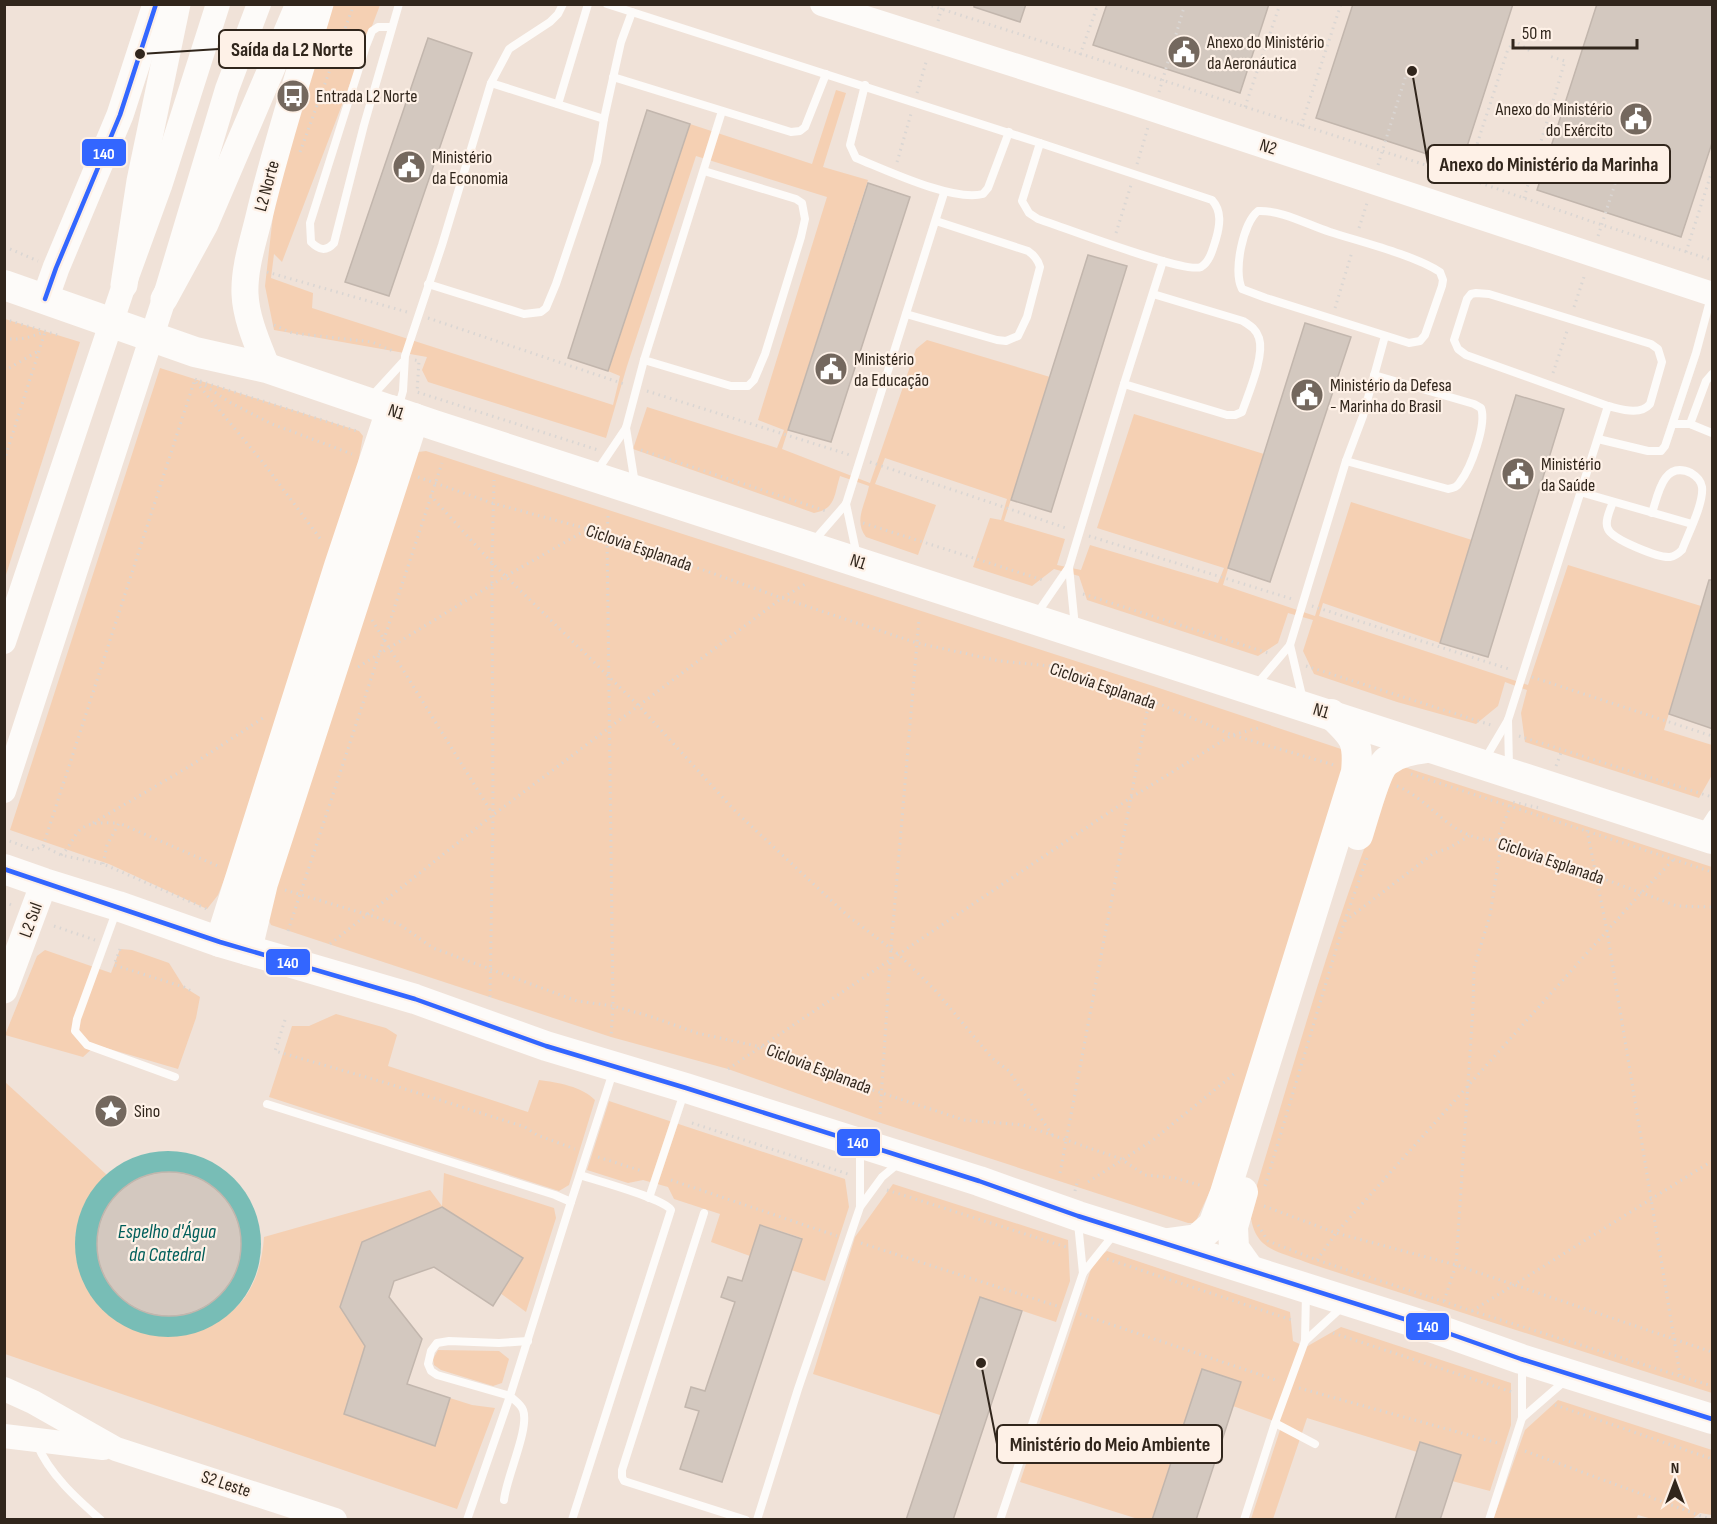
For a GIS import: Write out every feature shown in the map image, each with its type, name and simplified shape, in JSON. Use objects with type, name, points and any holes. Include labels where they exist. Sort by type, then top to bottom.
[{"type":"highway","name":"N1","points":[[4,285],[58,303],[192,370],[267,368],[636,490],[1318,710],[1427,748],[1708,829]]},
{"type":"highway","points":[[233,946],[263,883],[391,410]]},
{"type":"highway","points":[[1318,710],[1350,732],[1358,750],[1379,774]]},
{"type":"highway","points":[[1249,1269],[1234,1248],[1233,1227],[1379,774],[1384,762],[1401,752],[1427,748]]},
{"type":"highway","points":[[9,870],[233,946],[415,999],[546,1046],[686,1088],[1713,1419]]},
{"type":"highway","points":[[1168,1243],[1197,1239],[1242,1199]]},
{"type":"main road","points":[[58,303],[56,268],[120,115],[156,4]]},
{"type":"main road","points":[[124,285],[140,181],[177,4]]},
{"type":"main road","points":[[4,642],[124,285],[160,186],[218,4]]},
{"type":"main road","points":[[4,791],[164,299],[227,89],[259,4]]},
{"type":"main road","points":[[164,299],[206,224],[299,4]]},
{"type":"main road","name":"L2 Norte","points":[[267,368],[255,337],[245,294],[247,269],[265,190],[320,4]]},
{"type":"main road","name":"N2","points":[[823,5],[1143,106],[1712,294]]},
{"type":"main road","name":"L2 Sul","points":[[4,990],[44,883]]},
{"type":"main road","name":"S2 Leste","points":[[4,1389],[33,1402],[116,1449],[335,1520]]},
{"type":"main road","points":[[14,1439],[29,1420],[33,1402]]},
{"type":"main road","name":"S2 Leste","points":[[14,1439],[116,1449]]},
{"type":"lane","points":[[392,27],[378,27],[372,31],[310,223],[311,242],[323,249],[329,248],[334,243],[364,125],[399,4]]},
{"type":"lane","points":[[391,410],[404,359],[491,83],[509,49],[550,22],[558,15],[563,4]]},
{"type":"lane","points":[[558,104],[588,4]]},
{"type":"lane","points":[[610,6],[865,85],[1212,200],[1217,205],[1220,218],[1209,260],[1204,265],[1193,268],[1163,261],[1038,219],[1029,213],[1022,201],[1040,143]]},
{"type":"lane","points":[[428,284],[524,314],[541,312],[546,308],[597,162],[621,42],[632,12]]},
{"type":"lane","points":[[613,77],[783,130],[800,132],[805,127],[826,74]]},
{"type":"lane","points":[[491,83],[604,119]]},
{"type":"lane","points":[[865,85],[850,145],[856,158],[944,193],[966,196],[983,194],[988,188],[1009,132]]},
{"type":"lane","points":[[594,476],[626,428],[644,360],[723,111]]},
{"type":"lane","points":[[644,360],[731,386],[748,386],[754,380],[775,323],[801,237],[805,219],[804,208],[796,199],[704,171]]},
{"type":"lane","points":[[809,546],[846,504],[944,193]]},
{"type":"lane","points":[[1258,211],[1266,211],[1290,218],[1440,272],[1443,280],[1442,286],[1425,335],[1415,343],[1385,336],[1242,289],[1238,275],[1239,262],[1249,220],[1253,215],[1258,211]]},
{"type":"lane","points":[[906,314],[1006,341],[1018,336],[1027,318],[1040,267],[1033,255],[1028,251],[936,221]]},
{"type":"lane","points":[[1033,619],[1069,567],[1163,261]]},
{"type":"lane","points":[[1124,384],[1227,416],[1235,416],[1242,412],[1252,385],[1260,352],[1260,340],[1254,328],[1243,321],[1153,294]]},
{"type":"lane","points":[[1471,294],[1489,294],[1651,344],[1658,349],[1662,362],[1650,404],[1646,409],[1630,410],[1608,406],[1466,355],[1458,349],[1454,340],[1467,299],[1471,294]]},
{"type":"lane","points":[[1598,439],[1656,452],[1661,451],[1665,446],[1696,352],[1712,294]]},
{"type":"lane","points":[[1252,690],[1290,645],[1346,461],[1363,416],[1385,336]]},
{"type":"lane","points":[[391,410],[403,391],[404,359]]},
{"type":"lane","points":[[1690,424],[1706,381],[1713,374]]},
{"type":"lane","points":[[1346,461],[1448,489],[1455,488],[1461,481],[1474,451],[1484,421],[1481,408],[1474,404],[1374,375]]},
{"type":"lane","points":[[1495,769],[1508,720],[1608,406]]},
{"type":"lane","points":[[1673,424],[1690,424],[1713,433]]},
{"type":"lane","points":[[626,428],[636,490]]},
{"type":"lane","points":[[1613,502],[1606,525],[1614,536],[1664,557],[1677,555],[1682,550],[1701,498],[1702,487],[1698,478],[1690,472],[1679,470],[1665,477],[1652,513]]},
{"type":"lane","points":[[1580,492],[1692,524]]},
{"type":"lane","points":[[846,504],[858,562]]},
{"type":"lane","points":[[1069,567],[1076,632]]},
{"type":"lane","points":[[1290,645],[1318,710]]},
{"type":"lane","points":[[1495,769],[1508,720]]},
{"type":"lane","points":[[118,906],[77,1019],[75,1031],[87,1045],[175,1077]]},
{"type":"lane","points":[[467,1520],[528,1341],[615,1067]]},
{"type":"lane","points":[[649,1198],[686,1088]]},
{"type":"lane","points":[[267,1104],[544,1191],[571,1202]]},
{"type":"lane","points":[[860,1144],[860,1207]]},
{"type":"lane","points":[[757,1520],[798,1389],[860,1207],[875,1186],[905,1158]]},
{"type":"lane","points":[[572,1520],[670,1215],[670,1207],[580,1175]]},
{"type":"lane","points":[[704,1214],[622,1470],[622,1477],[641,1487],[746,1520]]},
{"type":"lane","points":[[1078,1216],[1083,1273]]},
{"type":"lane","points":[[1000,1520],[1083,1273],[1119,1228]]},
{"type":"lane","points":[[1244,1520],[1275,1423],[1305,1341],[1306,1287]]},
{"type":"lane","points":[[1305,1341],[1348,1301]]},
{"type":"lane","points":[[504,1500],[522,1435],[524,1417],[521,1407],[510,1396],[437,1375],[431,1371],[428,1364],[431,1351],[437,1343],[528,1341]]},
{"type":"lane","points":[[1489,1520],[1522,1418],[1521,1359]]},
{"type":"lane","points":[[1522,1418],[1572,1375]]},
{"type":"lane","points":[[1275,1423],[1315,1444]]},
{"type":"lane","points":[[14,1439],[43,1458],[78,1500],[101,1520]]},
{"type":"path","points":[[299,154],[354,4]]},
{"type":"path","points":[[926,4],[1713,260]]},
{"type":"path","points":[[1080,55],[1098,4]]},
{"type":"path","points":[[1158,93],[1185,4]]},
{"type":"path","points":[[1245,107],[1280,4]]},
{"type":"path","points":[[1301,126],[1341,4]]},
{"type":"path","points":[[1466,178],[1508,49],[1515,41],[1530,51]]},
{"type":"path","points":[[1524,198],[1565,61],[1549,56]]},
{"type":"path","points":[[1135,171],[1148,127]]},
{"type":"path","points":[[1686,252],[1713,171]]},
{"type":"path","points":[[1114,238],[1131,183]]},
{"type":"path","points":[[247,269],[259,270],[418,315],[1079,533],[1713,736]]},
{"type":"path","points":[[4,319],[61,336]]},
{"type":"path","points":[[267,323],[292,333],[372,342],[404,359],[419,361],[417,392],[442,401]]},
{"type":"path","points":[[4,339],[33,337],[45,332]]},
{"type":"path","points":[[4,461],[45,332]]},
{"type":"path","points":[[4,371],[41,349]]},
{"type":"path","points":[[192,370],[359,431]]},
{"type":"path","points":[[192,370],[231,403],[272,424],[359,457]]},
{"type":"path","points":[[192,370],[326,546]]},
{"type":"path","points":[[4,839],[34,850],[43,846],[192,370]]},
{"type":"path","points":[[288,931],[442,463]]},
{"type":"path","name":"Ciclovia Esplanada","points":[[417,477],[492,503],[588,529],[917,643],[1000,661],[1050,666],[1150,700],[1232,735],[1379,774],[1401,787],[1451,826],[1469,836],[1484,840],[1497,840],[1501,846],[1596,876],[1677,906],[1713,908]]},
{"type":"path","points":[[490,997],[493,815],[492,503],[494,480]]},
{"type":"path","points":[[430,495],[492,563],[638,705],[736,812],[848,916],[891,948],[934,988],[992,1058],[1009,1071],[1054,1137]]},
{"type":"path","points":[[608,516],[606,536],[613,1006],[611,1036]]},
{"type":"path","points":[[378,657],[506,576],[588,529]]},
{"type":"path","points":[[330,944],[608,727],[782,598],[807,583]]},
{"type":"path","points":[[367,612],[493,815]]},
{"type":"path","points":[[880,1114],[890,959],[919,619]]},
{"type":"path","points":[[1060,1173],[1151,691]]},
{"type":"path","points":[[61,855],[70,848],[80,829],[190,766],[266,716]]},
{"type":"path","points":[[728,1069],[1131,797],[1232,735],[1262,727]]},
{"type":"path","points":[[1379,774],[1587,830],[1713,872]]},
{"type":"path","points":[[93,823],[119,823],[228,870]]},
{"type":"path","points":[[103,864],[107,845],[119,823]]},
{"type":"path","points":[[1587,830],[1607,931],[1680,1375]]},
{"type":"path","points":[[1344,923],[1369,901],[1434,853],[1449,848],[1469,836]]},
{"type":"path","points":[[43,846],[61,855],[103,864],[207,909]]},
{"type":"path","points":[[1444,1301],[1456,1265],[1473,1008],[1473,968],[1490,915],[1501,846]]},
{"type":"path","points":[[1370,848],[1242,1199],[1258,1227],[1268,1241],[1317,1260],[1713,1386]]},
{"type":"path","points":[[1317,1260],[1336,1233],[1641,892],[1674,859]]},
{"type":"path","name":"Ciclovia Esplanada","points":[[300,896],[399,924],[433,948],[577,1001],[613,1006],[697,1033],[761,1047],[820,1073],[964,1120],[1023,1125],[1121,1159],[1145,1175],[1174,1178],[1242,1199],[1336,1233],[1456,1265],[1713,1352]]},
{"type":"path","points":[[4,902],[17,907]]},
{"type":"path","points":[[54,926],[95,940]]},
{"type":"path","points":[[120,949],[114,965],[184,987],[193,992]]},
{"type":"path","points":[[285,1020],[275,1051],[383,1082],[514,1124],[578,1150]]},
{"type":"path","points":[[1088,1182],[1153,1140],[1234,1074]]},
{"type":"path","points":[[692,1123],[860,1178]]},
{"type":"path","points":[[593,1155],[642,1171]]},
{"type":"path","points":[[1472,1311],[1713,1161]]},
{"type":"path","points":[[671,1180],[1289,1385],[1513,1447],[1712,1520]]},
{"type":"path","points":[[875,1186],[1081,1251]]},
{"type":"path","points":[[1097,1255],[1306,1324]]},
{"type":"path","points":[[1318,1328],[1522,1395]]},
{"type":"path","points":[[1541,1401],[1713,1459]]},
{"type":"shaded area","points":[[330,5],[380,5],[282,262],[274,254],[271,278],[313,293],[312,308],[613,405],[620,376],[608,371],[690,124],[812,164],[836,90],[846,93],[823,167],[868,180],[782,449],[870,483],[916,349],[927,340],[1050,377],[1004,521],[1065,539],[1057,565],[1081,570],[1090,545],[1218,583],[1224,568],[1097,528],[1134,414],[1264,454],[1223,585],[1315,616],[1351,502],[1472,540],[1440,643],[1323,603],[1319,616],[1528,685],[1568,565],[1701,606],[1664,730],[1712,745],[1712,775],[1699,798],[1525,742],[1521,713],[1527,690],[1505,682],[1498,706],[1476,724],[1397,702],[1314,674],[1303,651],[1313,620],[1288,613],[1278,643],[1258,656],[1087,600],[1079,576],[1054,569],[1032,586],[973,567],[990,518],[1001,520],[1007,499],[885,458],[875,484],[936,505],[918,555],[866,537],[862,531],[860,518],[869,486],[840,476],[830,505],[814,513],[633,449],[647,407],[777,448],[784,430],[758,420],[827,197],[696,156],[627,366],[606,438],[428,382],[422,370],[427,357],[274,330],[265,286],[276,189]]},
{"type":"shaded area","points":[[4,319],[80,342],[5,578]]},
{"type":"shaded area","points":[[160,368],[359,431],[363,436],[352,496],[240,840],[218,895],[207,909],[109,864],[10,830]]},
{"type":"shaded area","points":[[426,451],[1350,752],[1211,1189],[1195,1223],[1188,1223],[878,1122],[728,1069],[611,1037],[271,925],[267,916],[418,452]]},
{"type":"shaded area","points":[[1401,766],[1712,867],[1712,1393],[1311,1264],[1268,1247],[1255,1233],[1250,1208],[1334,934],[1394,773]]},
{"type":"shaded area","points":[[120,949],[132,950],[169,963],[184,987],[200,997],[196,1018],[178,1069],[96,1045],[83,1057],[5,1035],[37,956],[45,950],[111,973]]},
{"type":"shaded area","points":[[336,1014],[386,1028],[397,1035],[388,1066],[528,1112],[539,1080],[569,1086],[590,1095],[595,1100],[569,1185],[559,1191],[269,1097],[292,1026],[309,1026]]},
{"type":"shaded area","points":[[5,1082],[107,1175],[83,1209],[75,1236],[193,1331],[215,1322],[236,1308],[250,1290],[261,1259],[264,1237],[430,1190],[442,1206],[444,1173],[554,1208],[556,1218],[526,1312],[500,1293],[523,1258],[442,1207],[362,1242],[340,1307],[435,1445],[450,1398],[472,1405],[495,1408],[457,1509],[5,1354]]},
{"type":"shaded area","points":[[609,1101],[845,1179],[849,1207],[825,1281],[791,1270],[802,1238],[760,1225],[750,1256],[711,1242],[720,1214],[674,1199],[668,1187],[643,1180],[628,1183],[587,1170]]},
{"type":"shaded area","points":[[893,1184],[1068,1240],[1070,1281],[1056,1322],[980,1297],[940,1415],[813,1374],[855,1237]]},
{"type":"shaded area","points":[[1107,1251],[1290,1312],[1293,1341],[1306,1347],[1341,1327],[1511,1383],[1511,1425],[1490,1491],[1452,1481],[1420,1442],[1417,1452],[1307,1418],[1273,1519],[1251,1519],[1282,1424],[1233,1406],[1241,1382],[1202,1369],[1152,1519],[1138,1519],[1020,1482],[1094,1260]]},
{"type":"shaded area","points":[[438,1350],[499,1351],[509,1359],[502,1383],[493,1386],[441,1370],[434,1365],[433,1359]]},
{"type":"shaded area","points":[[1558,1400],[1712,1450],[1712,1515],[1700,1513],[1691,1520],[1652,1519],[1638,1515],[1636,1520],[1493,1520],[1525,1430]]},
{"type":"water","name":"Espelho d'Água da Catedral","points":[[168,1151],[204,1158],[234,1178],[254,1208],[261,1244],[254,1280],[234,1310],[204,1330],[168,1337],[132,1330],[102,1310],[82,1280],[75,1244],[82,1208],[102,1178],[132,1158]]},
{"type":"building","points":[[974,4],[1026,4],[1020,22],[974,7]]},
{"type":"building","name":"Anexo do Ministério da Aeronáutica","points":[[1107,4],[1269,4],[1240,93],[1093,45]]},
{"type":"building","points":[[1353,4],[1513,4],[1461,165],[1316,118]]},
{"type":"building","name":"Anexo do Ministério do Exército","points":[[1597,4],[1713,4],[1713,140],[1681,237],[1537,190]]},
{"type":"building","name":"Ministério da Economia","points":[[428,38],[472,53],[389,296],[345,282]]},
{"type":"building","points":[[647,110],[690,124],[608,371],[568,358]]},
{"type":"building","name":"Ministério da Educação","points":[[868,183],[910,197],[831,442],[788,430]]},
{"type":"building","points":[[1088,255],[1127,266],[1051,512],[1011,500]]},
{"type":"building","name":"Ministério da Defesa - Marinha do Brasil","points":[[1305,323],[1351,337],[1270,582],[1228,568]]},
{"type":"building","name":"Ministério da Saúde","points":[[1516,395],[1564,409],[1488,657],[1440,643]]},
{"type":"building","points":[[1709,580],[1713,580],[1713,729],[1669,714]]},
{"type":"building","name":"Espelho d'Água da Catedral","points":[[169,1172],[197,1177],[220,1193],[236,1216],[241,1244],[236,1272],[220,1295],[197,1311],[169,1316],[141,1311],[118,1295],[102,1272],[97,1244],[102,1216],[118,1193],[141,1177]]},
{"type":"building","points":[[442,1207],[523,1258],[493,1306],[434,1267],[394,1281],[389,1297],[422,1339],[407,1384],[450,1398],[435,1446],[344,1414],[365,1346],[340,1307],[362,1242]]},
{"type":"building","points":[[760,1225],[802,1239],[722,1482],[680,1469],[699,1411],[685,1407],[691,1387],[705,1391],[735,1302],[721,1297],[728,1277],[742,1281]]},
{"type":"building","points":[[980,1297],[1022,1311],[953,1520],[906,1520]]},
{"type":"building","points":[[1202,1369],[1241,1382],[1196,1520],[1152,1520]]},
{"type":"building","points":[[1420,1442],[1461,1455],[1440,1520],[1395,1520]]},
{"type":"transit line","name":"140","points":[[45,299],[120,115],[156,4]]},
{"type":"transit line","name":"140","points":[[4,869],[220,942],[415,999],[546,1046],[979,1181],[1078,1216],[1712,1419]]},
{"type":"place","name":"Anexo do Ministério da Aeronáutica","points":[[1184,52]]},
{"type":"place","name":"Saída da L2 Norte","points":[[140,54]]},
{"type":"place","name":"Anexo do Ministério da Marinha","points":[[1412,71]]},
{"type":"place","name":"Entrada L2 Norte","points":[[293,96]]},
{"type":"place","name":"Anexo do Ministério do Exército","points":[[1636,119]]},
{"type":"place","name":"Ministério da Economia","points":[[409,167]]},
{"type":"place","name":"Ministério da Educação","points":[[831,369]]},
{"type":"place","name":"Ministério da Defesa - Marinha do Brasil","points":[[1307,395]]},
{"type":"place","name":"Ministério da Saúde","points":[[1518,474]]},
{"type":"place","name":"Sino","points":[[111,1111]]},
{"type":"place","name":"Ministério do Meio Ambiente","points":[[981,1363]]}]
